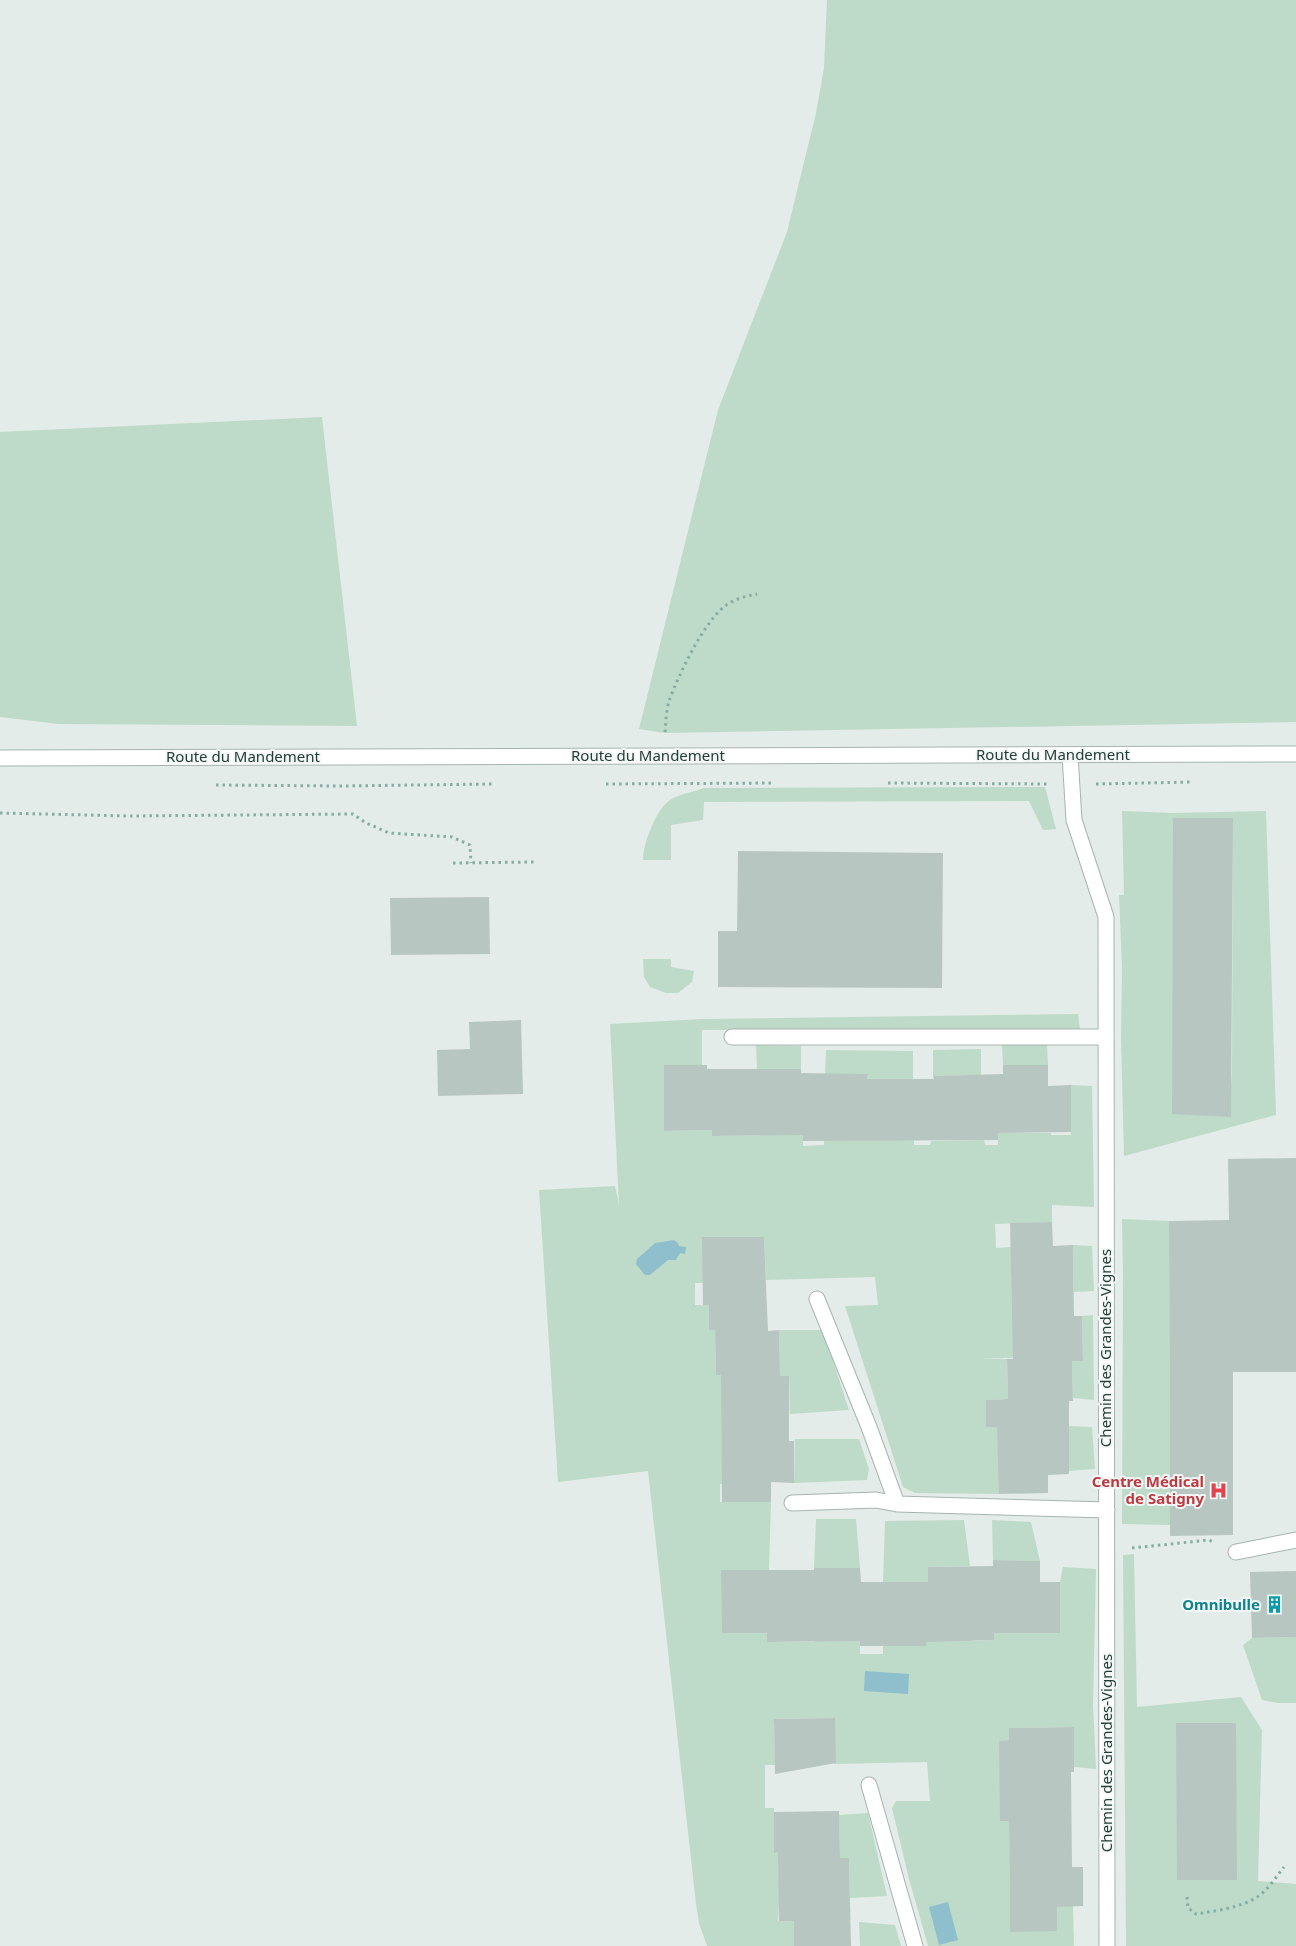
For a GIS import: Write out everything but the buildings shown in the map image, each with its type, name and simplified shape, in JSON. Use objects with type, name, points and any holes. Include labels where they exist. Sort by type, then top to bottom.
[{"type":"street","name":"Route du Mandement","points":[[0,758],[1296,754]]},
{"type":"street","name":"Chemin des Grandes-Vignes","points":[[1070,755],[1074,820],[1078,837],[1106,917],[1107,1946]]},
{"type":"street","points":[[732,1037],[1105,1037]]},
{"type":"street","points":[[818,1299],[898,1504]]},
{"type":"street","points":[[792,1504],[876,1500],[898,1504],[1107,1510]]},
{"type":"street","points":[[1236,1552],[1296,1540]]},
{"type":"street","points":[[869,1785],[915,1946]]},
{"type":"path","points":[[664,756],[668,703],[704,632],[727,604],[740,598],[757,594]]},
{"type":"path","points":[[887,783],[1072,784],[1197,782]]},
{"type":"path","points":[[604,784],[780,783]]},
{"type":"path","points":[[0,813],[129,816],[353,814],[366,823],[389,833],[452,837],[462,840],[470,845],[471,863]]},
{"type":"path","points":[[453,863],[534,862]]},
{"type":"path","points":[[1106,1551],[1209,1540],[1236,1552]]},
{"type":"path","points":[[1187,1897],[1188,1908],[1196,1914],[1224,1909],[1254,1899],[1266,1890],[1284,1867]]},
{"type":"green space","points":[[827,0],[1296,0],[1296,722],[665,733],[639,729],[718,410],[787,232],[816,113],[824,68]]},
{"type":"green space","points":[[322,417],[357,726],[59,724],[0,717],[0,432]]},
{"type":"green space","points":[[1045,787],[1056,829],[1043,830],[1029,801],[704,802],[703,820],[671,825],[671,860],[643,860],[645,845],[651,827],[665,805],[678,796],[704,788]]},
{"type":"green space","points":[[1122,811],[1173,813],[1266,811],[1276,1115],[1124,1156],[1121,1038],[1122,967],[1119,895],[1124,895]],"holes":[[[1233,818],[1232,1074],[1228,1116]]]},
{"type":"green space","points":[[643,959],[671,959],[671,967],[694,971],[692,982],[678,993],[666,993],[650,987],[644,977]]},
{"type":"green space","points":[[1078,1014],[1080,1029],[702,1030],[702,1065],[664,1066],[664,1131],[712,1130],[712,1136],[757,1136],[803,1130],[803,1146],[824,1145],[824,1140],[914,1140],[914,1145],[930,1145],[931,1141],[984,1140],[985,1145],[998,1145],[998,1133],[1071,1135],[1071,1085],[1092,1086],[1094,1207],[1052,1205],[1052,1222],[995,1224],[996,1248],[1011,1247],[1012,1314],[1020,1358],[982,1358],[1007,1359],[1008,1399],[986,1400],[987,1427],[1006,1427],[999,1494],[915,1493],[903,1487],[845,1306],[878,1305],[875,1277],[766,1280],[764,1237],[703,1237],[703,1283],[695,1283],[695,1305],[709,1305],[709,1330],[715,1330],[716,1375],[727,1375],[727,1484],[720,1484],[720,1502],[771,1502],[767,1633],[782,1642],[814,1642],[815,1633],[860,1633],[860,1654],[883,1654],[883,1646],[926,1645],[926,1633],[971,1633],[972,1641],[993,1640],[994,1624],[1060,1582],[1063,1567],[1096,1569],[1093,1705],[1096,1769],[1074,1767],[1074,1727],[1009,1728],[1009,1740],[999,1741],[1009,1821],[1010,1931],[1057,1931],[1057,1906],[1073,1906],[1074,1946],[928,1946],[892,1808],[896,1801],[930,1801],[927,1762],[834,1764],[833,1718],[774,1719],[775,1765],[765,1765],[765,1808],[774,1808],[774,1852],[787,1852],[788,1900],[779,1900],[778,1921],[794,1921],[794,1946],[707,1946],[699,1923],[696,1904],[648,1471],[558,1482],[539,1190],[615,1186],[619,1205],[610,1024],[702,1019]]},
{"type":"green space","points":[[1047,1044],[1048,1065],[1003,1065],[1002,1045]]},
{"type":"green space","points":[[756,1045],[801,1046],[801,1069],[757,1069]]},
{"type":"green space","points":[[981,1049],[981,1075],[933,1076],[933,1050]]},
{"type":"green space","points":[[826,1050],[913,1051],[913,1079],[867,1079],[868,1075],[825,1074]]},
{"type":"green space","points":[[1122,1219],[1169,1221],[1170,1525],[1122,1524]]},
{"type":"green space","points":[[1073,1245],[1092,1246],[1094,1291],[1074,1292]]},
{"type":"green space","points":[[1093,1315],[1094,1400],[1073,1398],[1072,1361],[1083,1360],[1082,1316]]},
{"type":"green space","points":[[779,1330],[823,1330],[849,1410],[790,1414],[789,1376],[780,1376]]},
{"type":"green space","points":[[1069,1426],[1092,1427],[1095,1469],[1069,1471]]},
{"type":"green space","points":[[795,1439],[859,1439],[869,1469],[867,1480],[794,1483]]},
{"type":"green space","points":[[816,1519],[856,1519],[860,1568],[814,1568]]},
{"type":"green space","points":[[964,1520],[970,1566],[929,1567],[928,1582],[883,1582],[885,1521]]},
{"type":"green space","points":[[992,1520],[1031,1522],[1040,1561],[993,1560]]},
{"type":"green space","points":[[1134,1554],[1137,1707],[1241,1697],[1262,1730],[1258,1881],[1296,1884],[1296,1946],[1126,1946],[1123,1555]]},
{"type":"green space","points":[[1296,1637],[1296,1703],[1278,1703],[1262,1700],[1243,1645],[1252,1638]]},
{"type":"green space","points":[[868,1813],[887,1896],[850,1898],[849,1858],[840,1858],[839,1815]]},
{"type":"green space","points":[[859,1922],[895,1925],[901,1946],[860,1946]]},
{"type":"water","points":[[674,1240],[679,1246],[686,1247],[685,1254],[680,1253],[676,1260],[668,1260],[650,1275],[645,1275],[636,1264],[637,1259],[655,1243]]},
{"type":"water","points":[[865,1671],[909,1674],[908,1694],[864,1691]]},
{"type":"water","points":[[948,1902],[958,1940],[939,1945],[929,1907]]},
{"type":"place","name":"Centre Médical de Satigny","points":[[1218,1491]]},
{"type":"place","name":"Omnibulle","points":[[1274,1605]]}]
